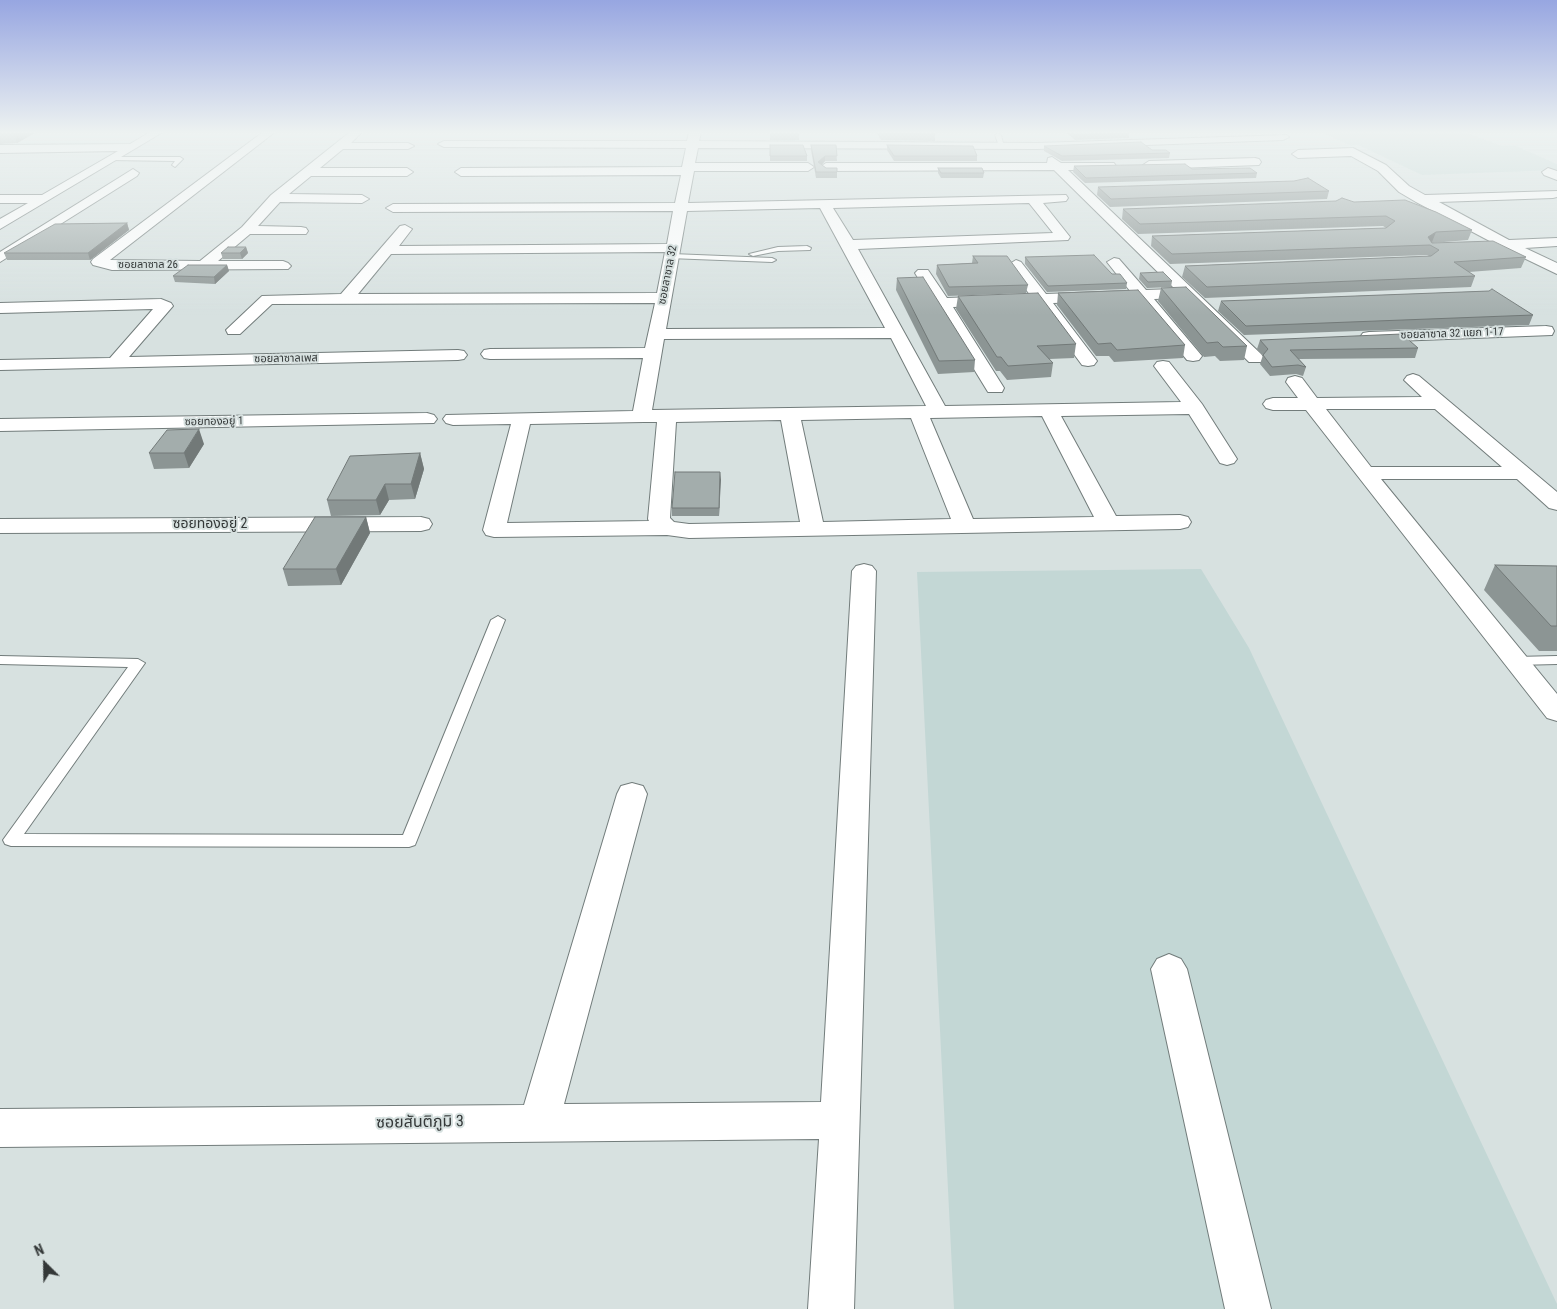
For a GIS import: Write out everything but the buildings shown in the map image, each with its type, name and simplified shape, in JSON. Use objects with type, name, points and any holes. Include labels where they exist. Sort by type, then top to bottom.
[{"type":"street","points":[[0,224],[52,193]]},
{"type":"street","points":[[0,258],[102,193]]},
{"type":"street","name":"ซอยลาซาล 26","points":[[189,193],[98,262],[112,265],[204,265]]},
{"type":"street","points":[[204,265],[247,230],[282,193]]},
{"type":"street","points":[[434,208],[445,193]]},
{"type":"street","name":"ซอยลาซาล 32","points":[[641,417],[684,193]]},
{"type":"street","points":[[1085,193],[1255,358]]},
{"type":"street","points":[[1411,193],[1557,269]]},
{"type":"street","points":[[1421,199],[1553,194]]},
{"type":"street","points":[[276,198],[362,199]]},
{"type":"street","points":[[393,208],[681,207],[1061,198]]},
{"type":"street","points":[[0,199],[42,199]]},
{"type":"street","points":[[849,245],[1063,237],[1033,199]]},
{"type":"street","points":[[824,204],[849,245],[939,412]]},
{"type":"street","points":[[1106,213],[1126,213]]},
{"type":"street","points":[[346,298],[405,229]]},
{"type":"street","points":[[247,230],[301,231]]},
{"type":"street","points":[[1134,240],[1154,239]]},
{"type":"street","points":[[1478,246],[1557,242]]},
{"type":"street","points":[[387,250],[672,252]]},
{"type":"street","points":[[1114,262],[1193,356]]},
{"type":"street","points":[[204,265],[283,266]]},
{"type":"street","points":[[1016,266],[1088,361]]},
{"type":"street","points":[[1166,271],[1185,270]]},
{"type":"street","points":[[923,273],[995,388]]},
{"type":"street","points":[[234,330],[281,286]]},
{"type":"street","points":[[943,303],[1189,293]]},
{"type":"street","points":[[268,299],[664,298]]},
{"type":"street","points":[[0,308],[161,304],[165,306],[115,363]]},
{"type":"street","points":[[1201,306],[1221,305]]},
{"type":"street","name":"ซอยลาซาล 32 แยก 1-17","points":[[1347,338],[1546,331]]},
{"type":"street","points":[[657,334],[897,333]]},
{"type":"street","points":[[1238,342],[1258,342]]},
{"type":"street","points":[[490,354],[653,353]]},
{"type":"street","name":"ซอยลาซาลเพส","points":[[0,365],[458,355]]},
{"type":"street","points":[[1163,366],[1195,408],[1227,459]]},
{"type":"street","points":[[1413,380],[1557,503]]},
{"type":"street","points":[[1295,382],[1365,473],[1557,712]]},
{"type":"street","points":[[1273,404],[1440,403]]},
{"type":"street","points":[[453,419],[1195,408]]},
{"type":"street","points":[[1048,410],[1108,523]]},
{"type":"street","points":[[918,412],[965,526]]},
{"type":"street","points":[[790,414],[814,529]]},
{"type":"street","points":[[667,416],[659,520],[667,528]]},
{"type":"street","points":[[522,418],[494,530],[667,528],[689,531],[1180,522]]},
{"type":"street","name":"ซอยทองอยู่ 1","points":[[0,425],[427,419]]},
{"type":"street","points":[[1365,473],[1522,473]]},
{"type":"street","name":"ซอยทองอยู่ 2","points":[[0,526],[420,524]]},
{"type":"street","points":[[831,1309],[864,571]]},
{"type":"street","points":[[539,1122],[632,794]]},
{"type":"street","points":[[1169,969],[1248,1309]]},
{"type":"street","name":"ซอยสันติภูมิ 3","points":[[0,1128],[839,1120]]},
{"type":"lane","points":[[741,259],[762,252],[807,248]]},
{"type":"lane","points":[[672,252],[772,260]]},
{"type":"lane","points":[[0,660],[138,663],[11,840],[409,841],[498,620]]},
{"type":"lane","points":[[1516,661],[1557,660]]},
{"type":"shaded area","points":[[1201,569],[1249,648],[1557,1304],[1557,1309],[954,1309],[917,572]]}]
